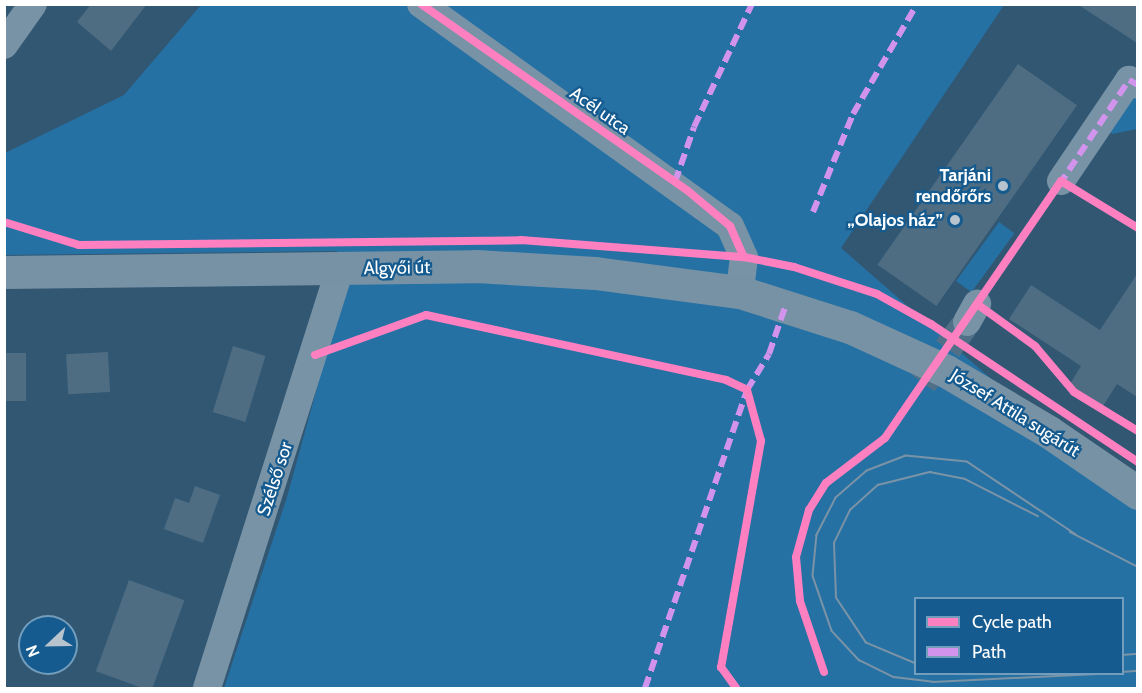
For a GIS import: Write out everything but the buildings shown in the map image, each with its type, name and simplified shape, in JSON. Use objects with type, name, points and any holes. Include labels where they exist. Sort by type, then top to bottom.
[{"type":"main road","name":"Algyői út","points":[[4,272],[476,266],[594,273],[740,292],[785,307]]},
{"type":"main road","name":"József Attila sugárút","points":[[785,307],[850,327],[946,371],[1049,432],[1137,493]]},
{"type":"street","points":[[4,45],[33,4]]},
{"type":"street","name":"Acél utca","points":[[421,4],[730,226],[744,257],[740,292]]},
{"type":"street","points":[[1061,181],[1129,80],[1137,85]]},
{"type":"street","name":"Szélső sor","points":[[207,688],[340,269]]},
{"type":"shaded area","points":[[201,5],[1004,5],[841,248],[1137,506],[1137,688],[224,688],[287,497],[325,359],[337,251],[5,255],[5,153],[124,95]]},
{"type":"shaded area","points":[[1131,94],[1137,99],[1137,129],[1112,134],[1107,130]]},
{"type":"shaded area","points":[[999,222],[1014,233],[971,292],[956,281]]},
{"type":"tunnel","points":[[923,383],[967,322]]},
{"type":"tram line","points":[[1076,535],[967,462],[906,456],[867,471],[836,498],[817,535],[813,576],[832,631],[859,660],[894,677],[933,682],[1076,675]]},
{"type":"tram line","points":[[914,663],[866,643],[836,598],[834,543],[850,510],[878,485],[930,472],[965,479],[1038,516]]},
{"type":"tram line","points":[[1070,532],[1138,567]]},
{"type":"tram line","points":[[1124,655],[1138,654]]},
{"type":"tram line","points":[[1124,672],[1138,671]]},
{"type":"marked path","points":[[675,182],[694,127],[752,4]]},
{"type":"marked path","points":[[813,212],[853,114],[917,4]]},
{"type":"marked path","points":[[1059,185],[1129,80],[1138,85]]},
{"type":"marked path","points":[[645,688],[747,390],[769,354],[785,307]]},
{"type":"cycle path","points":[[421,4],[688,191],[730,226],[744,257]]},
{"type":"cycle path","points":[[824,672],[800,601],[796,557],[809,510],[826,483],[885,438],[1061,181],[1138,228]]},
{"type":"cycle path","points":[[4,222],[79,245],[521,240],[744,257],[794,267],[877,294],[931,324],[1138,462]]},
{"type":"cycle path","points":[[977,304],[1035,346],[1074,392],[1138,431]]},
{"type":"cycle path","points":[[315,355],[426,315],[726,380],[747,390],[761,441],[721,667],[736,688]]},
{"type":"place","name":"Tarjáni rendőrőrs","points":[[1003,186]]},
{"type":"place","name":"„Olajos ház”","points":[[955,220]]}]
